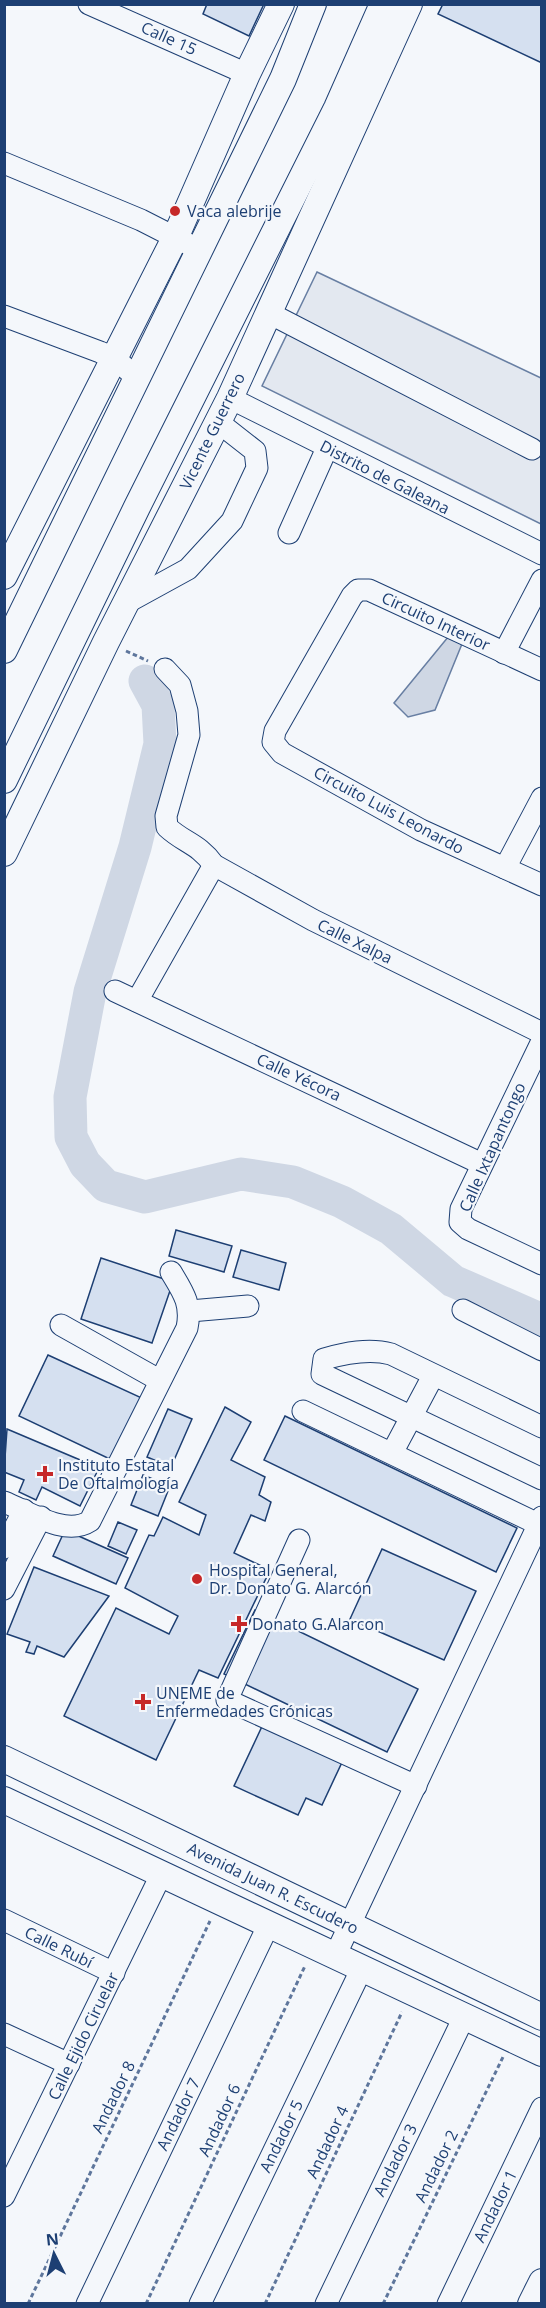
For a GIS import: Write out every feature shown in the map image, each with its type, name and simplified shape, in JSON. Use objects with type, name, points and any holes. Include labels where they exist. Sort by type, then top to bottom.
[{"type":"main road","points":[[4,576],[176,236],[247,74],[281,4]]},
{"type":"main road","points":[[4,650],[283,79],[313,4]]},
{"type":"main road","points":[[4,780],[337,108],[383,4]]},
{"type":"main road","name":"Vicente Guerrero","points":[[4,853],[106,642],[230,398],[409,4]]},
{"type":"main road","points":[[230,398],[235,313]]},
{"type":"main road","name":"Avenida Juan R. Escudero","points":[[4,1759],[534,2013]]},
{"type":"main road","name":"Avenida Juan R. Escudero","points":[[4,1800],[542,2053]]},
{"type":"main road","points":[[512,2039],[534,2013]]},
{"type":"main road","points":[[531,2304],[542,2282]]},
{"type":"street","name":"Calle 15","points":[[90,4],[247,74]]},
{"type":"street","points":[[4,163],[176,236],[198,249]]},
{"type":"street","points":[[268,313],[532,449]]},
{"type":"street","points":[[4,316],[114,358],[136,377]]},
{"type":"street","name":"Distrito de Galeana","points":[[230,398],[542,554]]},
{"type":"street","points":[[126,603],[188,569],[232,521],[257,468],[255,451],[218,422]]},
{"type":"street","points":[[289,533],[327,448]]},
{"type":"street","points":[[504,653],[542,580]]},
{"type":"street","name":"Circuito Interior","points":[[273,742],[275,731],[358,590],[369,590],[542,670]]},
{"type":"street","name":"Calle Xalpa","points":[[165,669],[180,685],[187,711],[189,735],[166,816],[167,827],[178,837],[203,850],[214,864],[313,920],[542,1033]]},
{"type":"street","name":"Circuito Luis Leonardo","points":[[273,742],[282,753],[421,831],[542,885]]},
{"type":"street","points":[[505,868],[542,798]]},
{"type":"street","points":[[137,1001],[214,864]]},
{"type":"street","name":"Calle Yécora","points":[[116,991],[482,1164]]},
{"type":"street","name":"Calle Ixtapantongo","points":[[542,1041],[461,1209],[460,1222],[468,1229],[542,1263]]},
{"type":"street","points":[[23,1510],[70,1528],[82,1526],[90,1521],[159,1380],[179,1345],[190,1311],[185,1294],[171,1272]]},
{"type":"street","points":[[190,1311],[248,1306]]},
{"type":"street","points":[[463,1310],[542,1350]]},
{"type":"street","points":[[61,1325],[159,1380]]},
{"type":"street","points":[[542,1427],[381,1351],[343,1354],[324,1359],[322,1374],[542,1479]]},
{"type":"street","points":[[392,1453],[432,1376]]},
{"type":"street","points":[[303,1411],[540,1521],[351,1925],[325,1951]]},
{"type":"street","points":[[4,1548],[23,1510]]},
{"type":"street","points":[[4,1589],[23,1510]]},
{"type":"street","points":[[299,1540],[227,1700],[416,1786]]},
{"type":"street","name":"Calle Ejido Ciruelar","points":[[4,2196],[161,1875]]},
{"type":"street","name":"Calle Rubí","points":[[4,1920],[114,1973]]},
{"type":"street","name":"Andador 7","points":[[87,2304],[269,1924]]},
{"type":"street","name":"Andador 5","points":[[200,2304],[362,1968]]},
{"type":"street","name":"Andador 3","points":[[326,2304],[464,2017]]},
{"type":"street","points":[[4,2034],[69,2064]]},
{"type":"street","name":"Andador 1","points":[[448,2304],[542,2108]]},
{"type":"path","points":[[106,642],[165,669]]},
{"type":"path","name":"Andador 8","points":[[28,2304],[220,1901]]},
{"type":"path","name":"Andador 6","points":[[146,2304],[325,1951]]},
{"type":"path","name":"Andador 4","points":[[265,2304],[411,1991]]},
{"type":"path","name":"Andador 2","points":[[383,2304],[512,2039]]},
{"type":"shaded area","points":[[317,272],[541,378],[541,524],[262,386]]},
{"type":"shaded area","points":[[453,631],[464,639],[435,710],[408,717],[394,703]]},
{"type":"building","points":[[207,4],[264,4],[249,36],[203,14]]},
{"type":"building","points":[[443,4],[542,4],[542,63],[438,14]]},
{"type":"building","points":[[176,1230],[232,1246],[224,1272],[169,1256]]},
{"type":"building","points":[[241,1250],[286,1263],[279,1290],[233,1277]]},
{"type":"building","points":[[101,1258],[173,1282],[152,1343],[81,1319]]},
{"type":"building","points":[[48,1355],[144,1399],[114,1461],[19,1416]]},
{"type":"building","name":"Hospital General, Dr. Donato G. Alarcón","points":[[225,1407],[251,1422],[231,1460],[265,1477],[259,1495],[271,1502],[265,1521],[251,1515],[234,1553],[270,1570],[218,1678],[199,1670],[156,1760],[64,1716],[116,1608],[169,1634],[178,1616],[125,1588],[149,1535],[154,1536],[163,1517],[199,1535],[206,1515],[179,1502]]},
{"type":"building","points":[[168,1409],[192,1419],[171,1467],[147,1457]]},
{"type":"building","points":[[285,1416],[517,1528],[496,1572],[264,1460]]},
{"type":"building","points":[[7,1429],[99,1468],[80,1506],[42,1487],[36,1500],[19,1492],[24,1480],[4,1472]]},
{"type":"building","points":[[143,1475],[170,1486],[158,1516],[131,1505]]},
{"type":"building","points":[[118,1522],[137,1530],[126,1554],[108,1546]]},
{"type":"building","points":[[65,1530],[128,1558],[116,1584],[53,1556]]},
{"type":"building","points":[[382,1549],[476,1591],[444,1660],[350,1619]]},
{"type":"building","points":[[34,1567],[109,1596],[64,1657],[37,1646],[34,1654],[26,1652],[30,1642],[7,1634]]},
{"type":"building","points":[[255,1610],[418,1689],[387,1752],[224,1674]]},
{"type":"building","points":[[265,1720],[344,1758],[322,1805],[306,1798],[298,1815],[234,1786]]},
{"type":"waterway","points":[[145,681],[158,705],[160,744],[135,847],[90,992],[70,1097],[71,1137],[85,1164],[106,1186],[145,1197],[241,1174],[293,1182],[342,1202],[391,1229],[453,1281],[542,1320]]},
{"type":"place","name":"Vaca alebrije","points":[[175,211]]},
{"type":"place","name":"Instituto Estatal De Oftalmología","points":[[45,1474]]},
{"type":"place","name":"Hospital General, Dr. Donato G. Alarcón","points":[[197,1579]]},
{"type":"place","name":"Donato G.Alarcon","points":[[239,1624]]},
{"type":"place","name":"UNEME de Enfermedades Crónicas","points":[[143,1702]]}]
